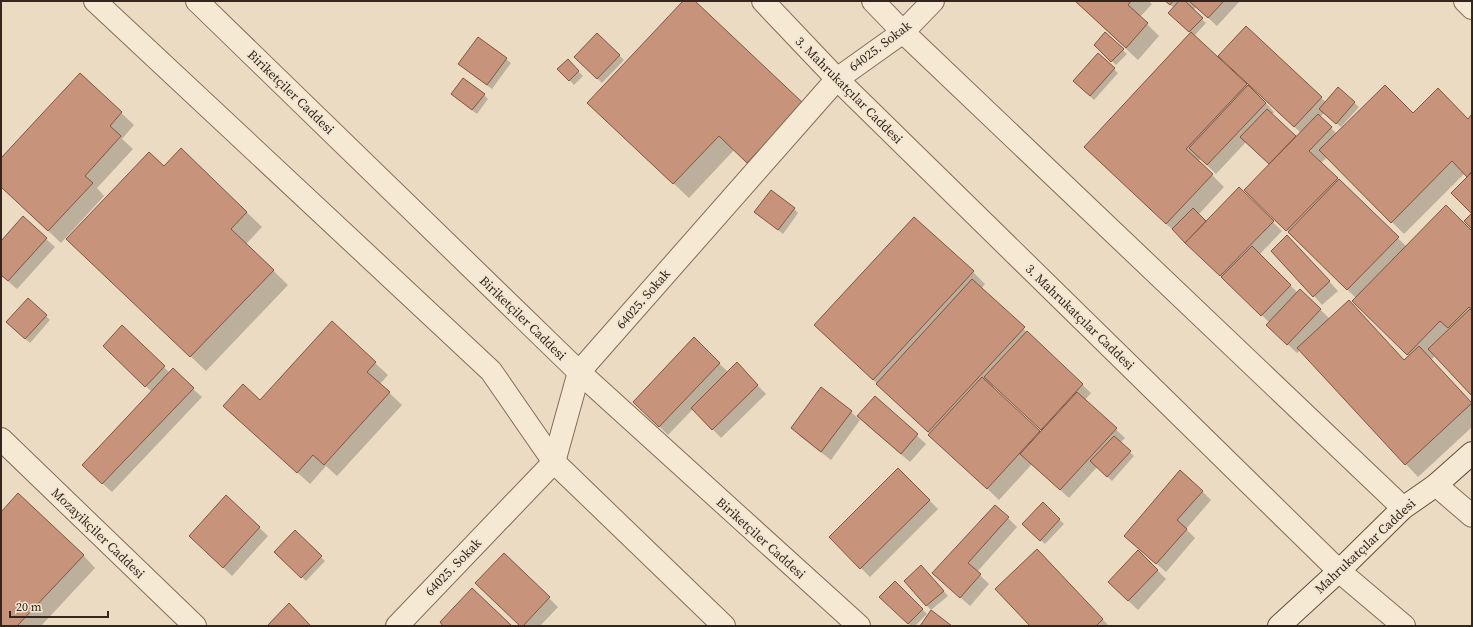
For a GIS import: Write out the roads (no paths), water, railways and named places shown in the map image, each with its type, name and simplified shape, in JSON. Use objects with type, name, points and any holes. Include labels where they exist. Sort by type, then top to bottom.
[{"type":"street","points":[[95,1],[491,371],[554,462],[724,626]]},
{"type":"street","name":"Biriketçiler Caddesi","points":[[197,1],[579,372],[858,626]]},
{"type":"street","name":"3. Mahrukatçılar Caddesi","points":[[763,1],[836,79],[1339,571],[1404,626]]},
{"type":"street","points":[[873,1],[903,32],[1403,508]]},
{"type":"street","name":"64025. Sokak","points":[[397,626],[554,462],[579,372],[836,79],[903,32],[933,1]]},
{"type":"street","points":[[1465,1],[1472,8]]},
{"type":"street","name":"Mozayikçiler Caddesi","points":[[1,439],[195,626]]},
{"type":"street","name":"Mahrukatçılar Caddesi","points":[[1279,626],[1339,571],[1403,508],[1436,485],[1472,453]]},
{"type":"street","points":[[1436,485],[1472,516]]}]
